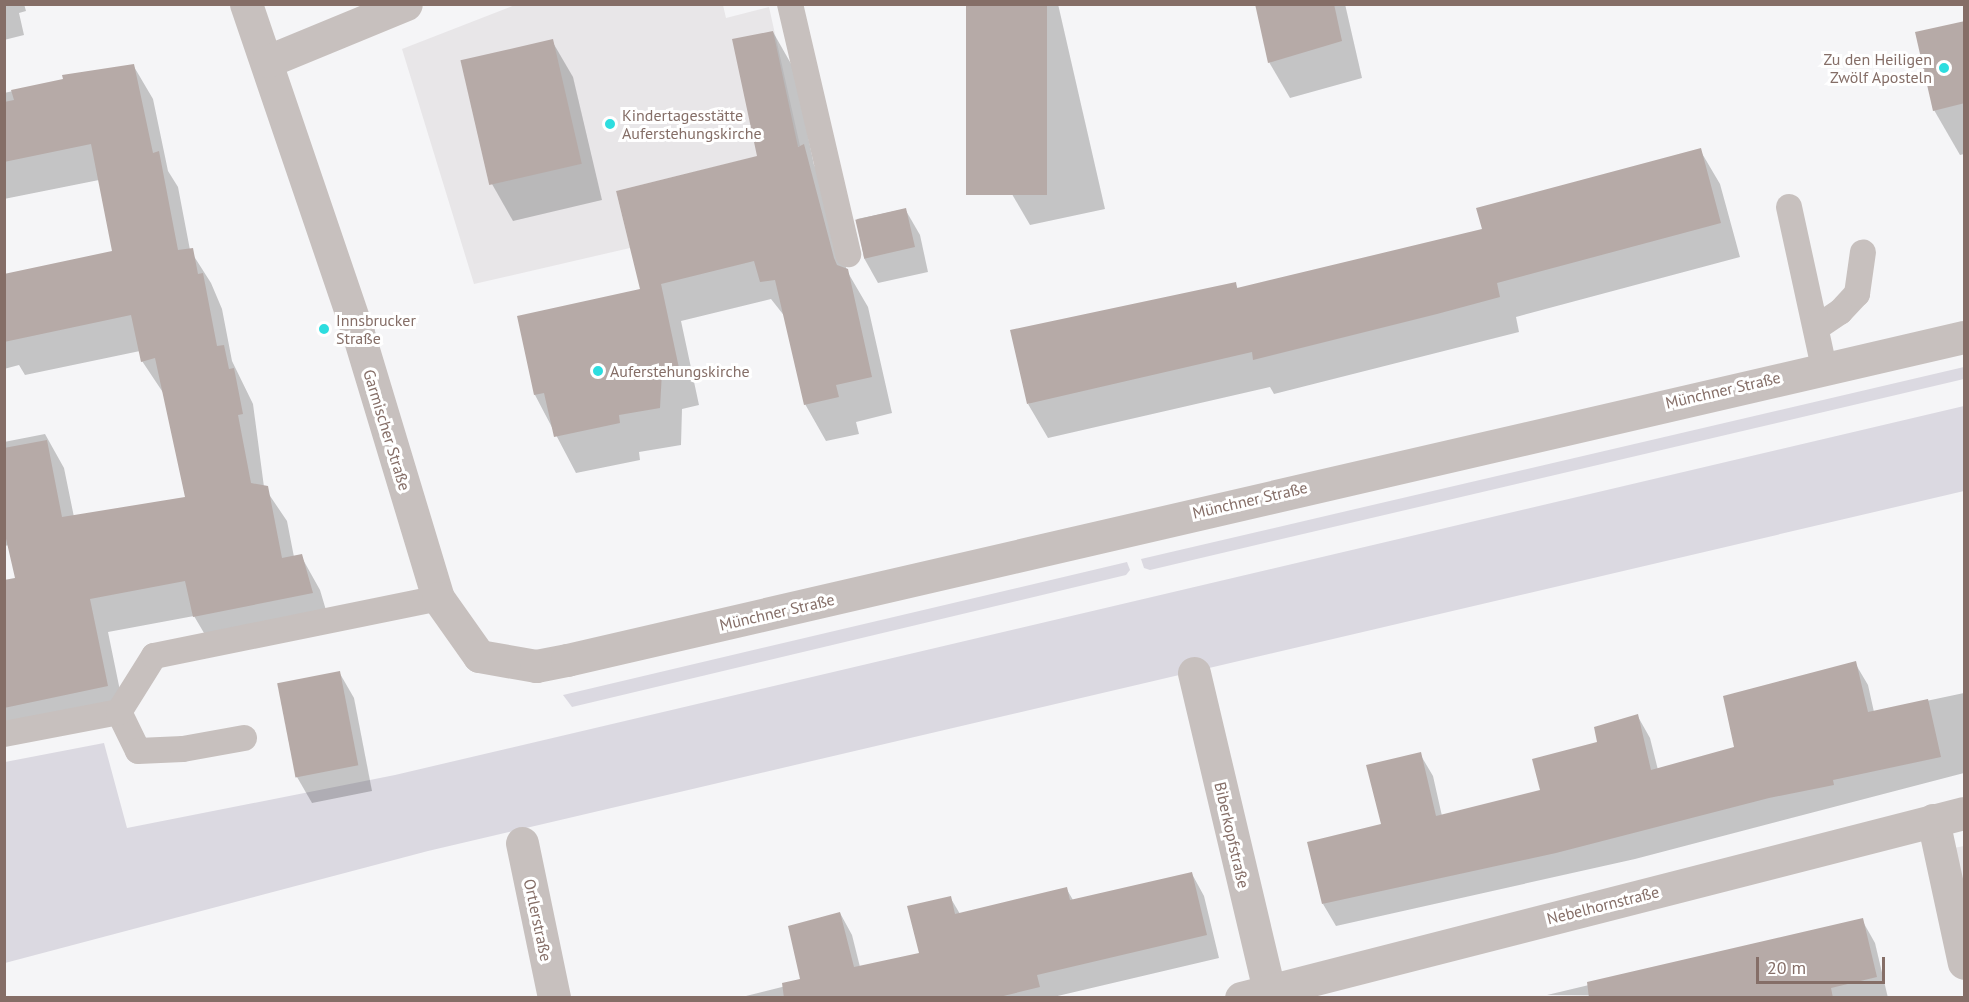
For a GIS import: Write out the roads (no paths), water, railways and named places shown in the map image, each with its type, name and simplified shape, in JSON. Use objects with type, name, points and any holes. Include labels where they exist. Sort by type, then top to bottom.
[{"type":"street","name":"Garmischer Straße","points":[[246,4],[268,61],[358,333],[438,598],[478,656],[536,666]]},
{"type":"street","points":[[268,61],[406,4]]},
{"type":"street","name":"Münchner Straße","points":[[536,666],[1824,367],[1965,337]]},
{"type":"street","name":"Biberkopfstraße","points":[[1194,673],[1260,995]]},
{"type":"street","name":"Nebelhornstraße","points":[[1260,995],[1965,813]]},
{"type":"street","points":[[1933,820],[1965,963]]},
{"type":"street","name":"Ortlerstraße","points":[[522,843],[554,998]]},
{"type":"lane","points":[[790,4],[848,254]]},
{"type":"lane","points":[[1789,207],[1824,367]]},
{"type":"lane","points":[[1816,328],[1840,312],[1857,294],[1863,252]]},
{"type":"lane","points":[[4,734],[119,712],[154,656],[438,598]]},
{"type":"lane","points":[[119,712],[138,751],[183,749],[244,738]]},
{"type":"place","name":"Zu den Heiligen Zwölf Aposteln","points":[[1944,68]]},
{"type":"place","name":"Kindertagesstätte Auferstehungskirche","points":[[610,124]]},
{"type":"place","name":"Innsbrucker Straße","points":[[324,329]]},
{"type":"place","name":"Auferstehungskirche","points":[[598,371]]}]
